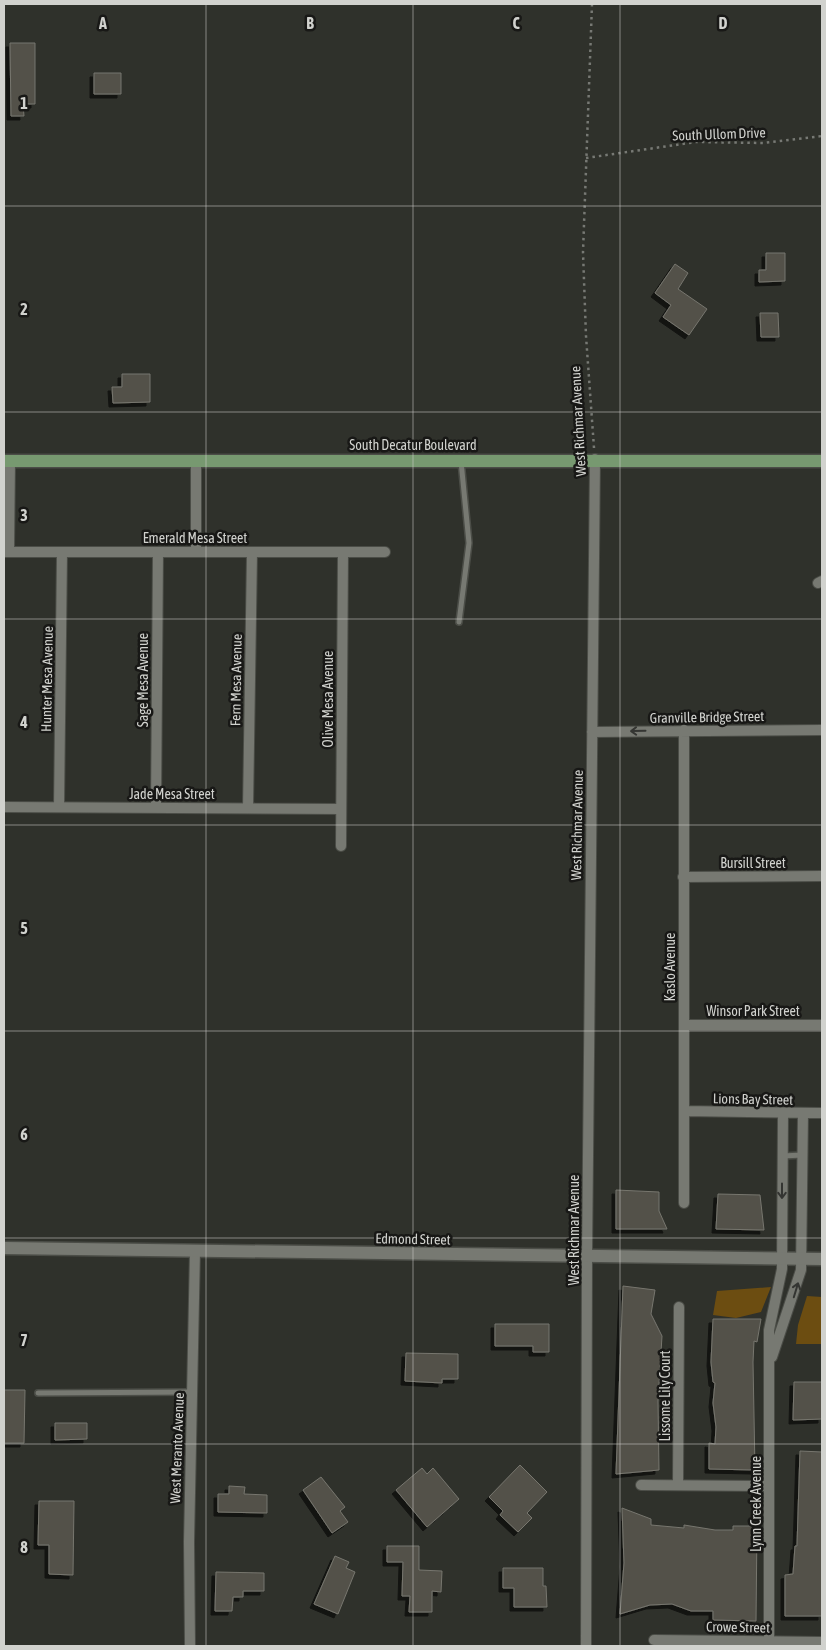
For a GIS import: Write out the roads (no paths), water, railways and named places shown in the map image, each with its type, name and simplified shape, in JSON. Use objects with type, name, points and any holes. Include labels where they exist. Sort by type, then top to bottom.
[{"type":"main road","name":"South Decatur Boulevard","points":[[7,461],[196,462],[595,459],[822,461]]},
{"type":"street","name":"West Richmar Avenue","points":[[586,1646],[587,1256],[595,459]]},
{"type":"street","points":[[6,552],[7,461]]},
{"type":"street","points":[[196,462],[196,552]]},
{"type":"street","name":"Emerald Mesa Street","points":[[6,552],[385,552]]},
{"type":"street","name":"Hunter Mesa Avenue","points":[[59,807],[62,552]]},
{"type":"street","name":"Sage Mesa Avenue","points":[[156,808],[158,552]]},
{"type":"street","name":"Fern Mesa Avenue","points":[[248,808],[252,552]]},
{"type":"street","name":"Olive Mesa Avenue","points":[[341,846],[343,552]]},
{"type":"street","name":"Kaslo Avenue","points":[[684,730],[684,1203]]},
{"type":"street","name":"Granville Bridge Street","points":[[592,732],[822,730]]},
{"type":"street","name":"Jade Mesa Street","points":[[4,807],[340,808]]},
{"type":"street","name":"Bursill Street","points":[[683,877],[822,876]]},
{"type":"street","name":"Winsor Park Street","points":[[684,1025],[822,1026]]},
{"type":"street","name":"Lions Bay Street","points":[[684,1111],[822,1113]]},
{"type":"street","name":"Lynn Creek Avenue","points":[[768,1644],[770,1319],[780,1280],[782,1258],[783,1113]]},
{"type":"street","name":"Lynn Creek Avenue","points":[[770,1362],[799,1278],[804,1113]]},
{"type":"street","name":"Edmond Street","points":[[4,1248],[822,1259]]},
{"type":"street","name":"West Meranto Avenue","points":[[190,1646],[189,1542],[195,1250]]},
{"type":"street","name":"Lissome Lily Court","points":[[678,1485],[679,1306]]},
{"type":"street","points":[[641,1485],[770,1486]]},
{"type":"street","name":"Crowe Street","points":[[654,1640],[768,1644],[822,1642]]},
{"type":"lane","points":[[459,622],[469,543],[461,460]]},
{"type":"lane","points":[[782,1156],[803,1155]]},
{"type":"lane","points":[[770,1319],[783,1325]]},
{"type":"lane","points":[[38,1393],[193,1392]]}]
